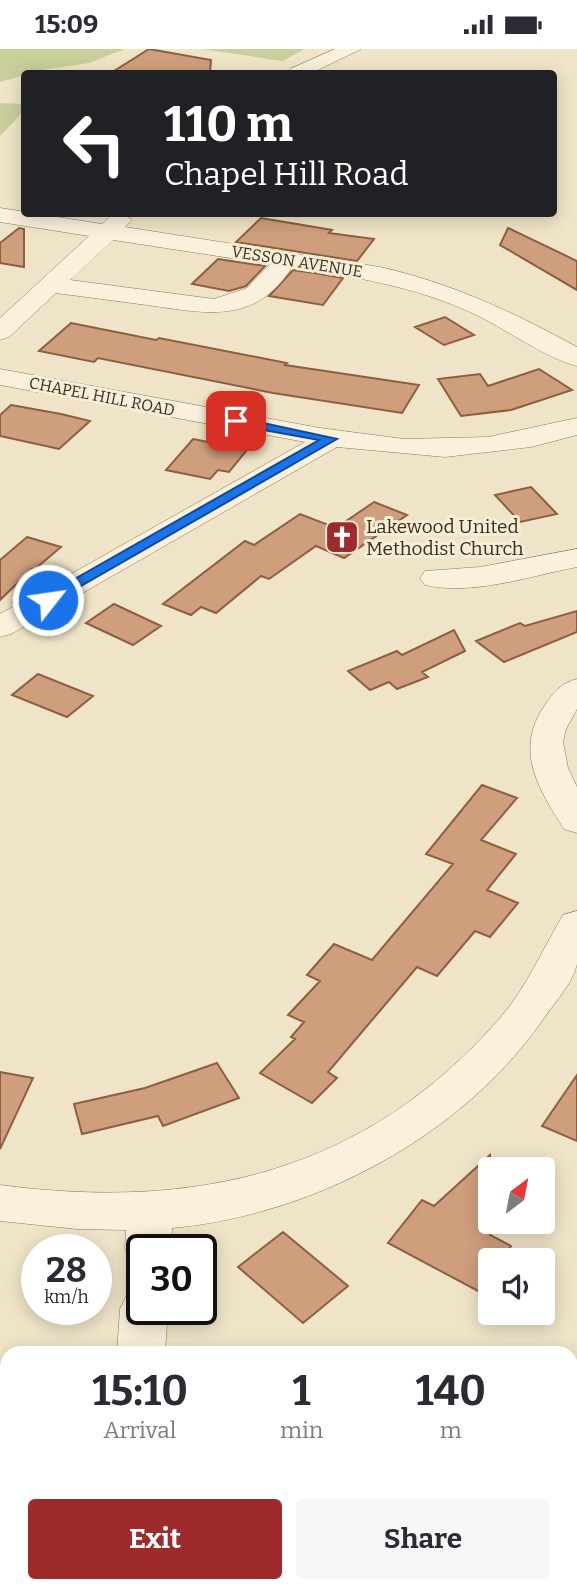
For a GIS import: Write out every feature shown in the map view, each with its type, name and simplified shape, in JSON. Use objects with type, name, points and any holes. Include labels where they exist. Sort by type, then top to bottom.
[{"type":"street","points":[[304,70],[351,49]]},
{"type":"street","name":"VESSON AVENUE","points":[[0,215],[391,276],[447,290],[577,358]]},
{"type":"street","points":[[0,332],[123,217]]},
{"type":"street","points":[[233,251],[240,242],[319,255],[313,264]]},
{"type":"street","points":[[51,285],[214,307],[240,304],[257,292],[284,260]]},
{"type":"street","name":"CHAPEL HILL ROAD","points":[[0,377],[331,439],[424,450],[482,448],[533,439],[577,426]]},
{"type":"street","points":[[0,627],[331,439]]},
{"type":"street","points":[[577,689],[550,723],[544,755],[577,821]]},
{"type":"street","points":[[0,1203],[149,1230],[205,1205],[254,1194],[323,1170],[373,1146],[417,1120],[486,1061],[542,991],[577,924]]},
{"type":"street","points":[[141,1346],[143,1325]]},
{"type":"lane","points":[[436,578],[480,576],[577,558]]},
{"type":"green space","points":[[0,49],[125,49],[89,63],[42,70],[21,70],[21,76],[0,82]]},
{"type":"green space","points":[[202,49],[305,49],[282,61]]},
{"type":"green space","points":[[0,103],[21,104],[21,114],[0,136]]},
{"type":"building","points":[[149,49],[211,60],[210,70],[116,70]]},
{"type":"building","points":[[261,218],[332,230],[329,233],[374,239],[357,261],[236,242]]},
{"type":"building","points":[[19,228],[24,229],[24,267],[0,263],[0,243]]},
{"type":"building","points":[[508,228],[577,261],[577,290],[500,245]]},
{"type":"building","points":[[218,259],[265,266],[246,286],[229,291],[192,284]]},
{"type":"building","points":[[293,270],[343,278],[323,305],[269,296]]},
{"type":"building","points":[[445,317],[474,335],[444,345],[415,327]]},
{"type":"building","points":[[71,323],[287,363],[285,365],[419,385],[402,413],[273,393],[98,358],[94,362],[39,351]]},
{"type":"building","points":[[539,369],[572,390],[511,410],[461,416],[438,379],[480,374],[488,386]]},
{"type":"building","points":[[11,405],[90,421],[59,449],[0,436],[0,415]]},
{"type":"building","points":[[193,439],[247,450],[229,472],[218,470],[210,479],[166,470]]},
{"type":"building","points":[[531,487],[557,514],[520,522],[495,495]]},
{"type":"building","points":[[374,502],[407,515],[344,558],[316,546],[269,579],[261,576],[216,613],[201,607],[191,615],[163,604],[245,541],[254,545],[300,514],[336,528]]},
{"type":"building","points":[[27,537],[61,547],[32,569],[0,600],[0,560]]},
{"type":"building","points":[[114,604],[161,626],[133,645],[86,623]]},
{"type":"building","points":[[577,611],[577,632],[504,662],[476,641],[520,623],[525,626]]},
{"type":"building","points":[[454,630],[465,651],[422,672],[428,677],[397,689],[389,682],[370,690],[348,671],[397,651],[402,655]]},
{"type":"building","points":[[38,674],[93,696],[67,717],[12,695]]},
{"type":"building","points":[[482,785],[517,798],[481,840],[516,854],[487,890],[518,903],[490,937],[475,931],[437,976],[417,967],[328,1072],[337,1078],[312,1103],[260,1073],[295,1039],[291,1037],[304,1022],[288,1015],[320,981],[307,975],[334,944],[372,960],[453,864],[426,854]]},
{"type":"building","points":[[217,1063],[239,1098],[163,1126],[158,1116],[82,1134],[74,1104],[145,1088]]},
{"type":"building","points":[[0,1072],[33,1078],[0,1149]]},
{"type":"building","points":[[577,1075],[577,1141],[542,1126]]},
{"type":"building","points":[[478,1166],[478,1234],[490,1234],[511,1246],[478,1248],[478,1291],[388,1243],[422,1200],[434,1206]]},
{"type":"building","points":[[283,1232],[348,1286],[303,1323],[238,1267]]},
{"type":"place","name":"Lakewood United Methodist Church","points":[[342,537]]},
{"type":"route","points":[[48,600],[331,439],[236,421]]}]
